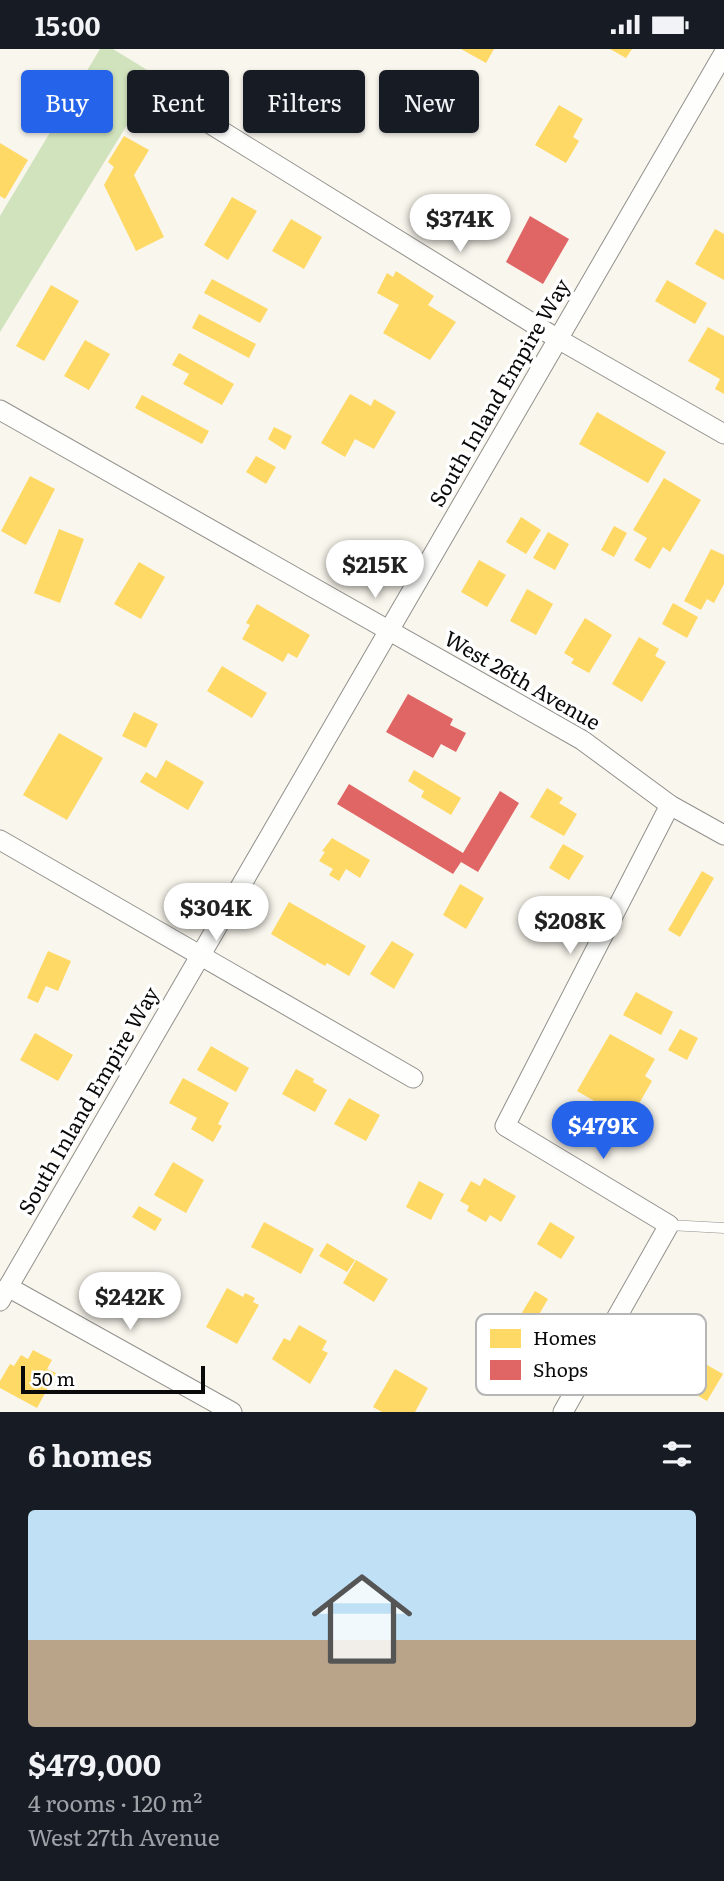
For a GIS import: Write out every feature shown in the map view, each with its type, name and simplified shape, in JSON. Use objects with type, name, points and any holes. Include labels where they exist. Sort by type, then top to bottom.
[{"type":"street","name":"South Inland Empire Way","points":[[4,1294],[724,53]]},
{"type":"street","points":[[225,133],[558,339],[724,434]]},
{"type":"street","name":"West 26th Avenue","points":[[0,410],[582,740],[670,805],[724,835]]},
{"type":"street","points":[[619,1314],[669,1226],[505,1126],[670,805]]},
{"type":"street","points":[[0,840],[413,1078]]},
{"type":"street","points":[[4,1294],[232,1412]]},
{"type":"street","points":[[563,1412],[573,1395]]},
{"type":"lane","points":[[669,1226],[724,1228]]},
{"type":"green space","points":[[100,49],[113,49],[147,70],[127,70],[127,125],[0,332],[0,216],[50,133],[113,133],[113,70],[87,70]]},
{"type":"building: Homes","points":[[461,49],[494,49],[486,63]]},
{"type":"building: Homes","points":[[610,49],[632,49],[626,58]]},
{"type":"building: Homes","points":[[559,105],[583,119],[573,137],[579,141],[566,163],[535,145]]},
{"type":"building: Homes","points":[[124,136],[149,150],[134,175],[164,237],[136,251],[104,185],[114,167],[108,162]]},
{"type":"building: Homes","points":[[0,143],[28,160],[5,199],[0,196]]},
{"type":"building: Homes","points":[[232,197],[257,211],[228,260],[204,245]]},
{"type":"building: Homes","points":[[291,219],[322,237],[304,269],[272,251]]},
{"type":"building: Homes","points":[[715,229],[724,234],[724,280],[695,264]]},
{"type":"building: Homes","points":[[396,271],[434,296],[428,305],[456,322],[430,360],[383,333],[399,305],[377,293],[387,273],[393,277]]},
{"type":"building: Homes","points":[[212,279],[268,309],[260,323],[204,293]]},
{"type":"building: Homes","points":[[667,280],[707,303],[695,324],[655,301]]},
{"type":"building: Homes","points":[[51,285],[79,301],[44,361],[16,346]]},
{"type":"building: Homes","points":[[199,314],[256,344],[249,358],[192,328]]},
{"type":"building: Homes","points":[[708,327],[724,336],[724,394],[715,389],[720,379],[688,361]]},
{"type":"building: Homes","points":[[85,340],[110,354],[89,390],[64,376]]},
{"type":"building: Homes","points":[[179,353],[234,384],[222,405],[183,384],[189,374],[172,365]]},
{"type":"building: Homes","points":[[350,394],[371,406],[374,399],[396,412],[374,449],[355,439],[345,457],[321,443]]},
{"type":"building: Homes","points":[[142,395],[209,431],[202,444],[135,408]]},
{"type":"building: Homes","points":[[597,412],[666,452],[648,483],[579,444]]},
{"type":"building: Homes","points":[[274,427],[292,436],[285,450],[268,439]]},
{"type":"building: Homes","points":[[256,456],[276,467],[266,484],[246,472]]},
{"type":"building: Homes","points":[[30,476],[55,489],[26,545],[1,531]]},
{"type":"building: Homes","points":[[664,478],[701,500],[670,552],[663,547],[650,569],[634,560],[647,538],[633,530]]},
{"type":"building: Homes","points":[[521,517],[541,530],[526,554],[506,542]]},
{"type":"building: Homes","points":[[614,526],[627,533],[614,557],[601,550]]},
{"type":"building: Homes","points":[[59,529],[84,539],[60,603],[34,593]]},
{"type":"building: Homes","points":[[548,532],[569,544],[555,570],[533,558]]},
{"type":"building: Homes","points":[[711,549],[724,555],[724,584],[714,603],[707,599],[701,610],[684,601]]},
{"type":"building: Homes","points":[[479,560],[506,575],[487,607],[461,592]]},
{"type":"building: Homes","points":[[139,562],[165,577],[141,619],[114,604]]},
{"type":"building: Homes","points":[[527,589],[553,604],[536,635],[510,621]]},
{"type":"building: Homes","points":[[673,603],[698,617],[687,638],[662,624]]},
{"type":"building: Homes","points":[[257,604],[310,635],[297,658],[288,653],[283,662],[242,639],[250,625],[246,623]]},
{"type":"building: Homes","points":[[585,618],[612,635],[589,673],[571,663],[574,659],[564,653]]},
{"type":"building: Homes","points":[[639,637],[659,649],[655,656],[666,662],[642,702],[612,684]]},
{"type":"building: Homes","points":[[222,666],[267,693],[252,718],[207,691]]},
{"type":"building: Homes","points":[[134,712],[158,724],[146,748],[122,736]]},
{"type":"building: Homes","points":[[59,733],[103,758],[67,820],[23,795]]},
{"type":"building: Homes","points":[[166,760],[204,782],[188,810],[140,782],[146,772],[156,778]]},
{"type":"building: Homes","points":[[414,770],[461,798],[451,815],[421,797],[424,791],[408,781]]},
{"type":"building: Homes","points":[[547,788],[563,798],[559,803],[577,814],[564,836],[530,817]]},
{"type":"building: Homes","points":[[332,838],[370,860],[360,878],[346,869],[339,881],[329,875],[333,869],[319,861],[325,852],[322,851]]},
{"type":"building: Homes","points":[[563,844],[584,856],[569,880],[549,868]]},
{"type":"building: Homes","points":[[702,871],[714,878],[680,937],[668,930]]},
{"type":"building: Homes","points":[[460,884],[484,898],[466,929],[443,915]]},
{"type":"building: Homes","points":[[289,902],[366,946],[349,976],[327,963],[325,966],[271,934]]},
{"type":"building: Homes","points":[[392,941],[414,954],[394,989],[370,974]]},
{"type":"building: Homes","points":[[48,951],[71,961],[58,991],[46,986],[38,1003],[27,998]]},
{"type":"building: Homes","points":[[636,992],[673,1012],[661,1035],[623,1015]]},
{"type":"building: Homes","points":[[680,1029],[698,1038],[687,1060],[668,1050]]},
{"type":"building: Homes","points":[[35,1033],[73,1055],[58,1081],[20,1060]]},
{"type":"building: Homes","points":[[610,1034],[655,1059],[645,1076],[652,1081],[629,1121],[577,1091]]},
{"type":"building: Homes","points":[[211,1046],[249,1068],[236,1092],[197,1070]]},
{"type":"building: Homes","points":[[296,1069],[327,1090],[315,1112],[282,1094]]},
{"type":"building: Homes","points":[[183,1078],[229,1103],[218,1124],[222,1126],[213,1142],[191,1129],[197,1118],[169,1103]]},
{"type":"building: Homes","points":[[349,1098],[380,1115],[366,1141],[334,1124]]},
{"type":"building: Homes","points":[[173,1162],[204,1180],[186,1213],[154,1195]]},
{"type":"building: Homes","points":[[484,1178],[516,1196],[501,1222],[490,1215],[486,1222],[467,1211],[469,1206],[460,1201],[471,1181],[480,1186]]},
{"type":"building: Homes","points":[[419,1181],[444,1194],[431,1220],[406,1207]]},
{"type":"building: Homes","points":[[139,1206],[162,1219],[155,1231],[132,1217]]},
{"type":"building: Homes","points":[[264,1222],[314,1249],[301,1274],[251,1247]]},
{"type":"building: Homes","points":[[550,1222],[575,1237],[561,1259],[537,1244]]},
{"type":"building: Homes","points":[[327,1243],[355,1260],[347,1272],[319,1256]]},
{"type":"building: Homes","points":[[356,1260],[388,1279],[374,1302],[343,1283]]},
{"type":"building: Homes","points":[[227,1288],[243,1297],[245,1293],[255,1298],[253,1302],[259,1305],[237,1344],[206,1327]]},
{"type":"building: Homes","points":[[535,1291],[548,1299],[539,1314],[521,1314]]},
{"type":"building: Homes","points":[[299,1325],[327,1341],[322,1350],[328,1353],[310,1384],[272,1359],[284,1338],[290,1341]]},
{"type":"building: Homes","points":[[33,1350],[52,1360],[47,1369],[56,1373],[37,1408],[0,1388],[0,1381],[10,1364],[14,1366],[21,1355],[28,1359]]},
{"type":"building: Homes","points":[[706,1364],[723,1374],[707,1401],[697,1395],[706,1395]]},
{"type":"building: Homes","points":[[395,1369],[428,1388],[415,1412],[382,1412],[373,1407]]},
{"type":"building: Shops","points":[[530,216],[569,239],[543,284],[506,262]]},
{"type":"building: Shops","points":[[408,694],[453,719],[450,725],[466,733],[456,752],[441,744],[433,758],[386,732]]},
{"type":"building: Shops","points":[[349,784],[463,853],[500,791],[519,803],[478,872],[461,862],[453,874],[337,804]]}]
